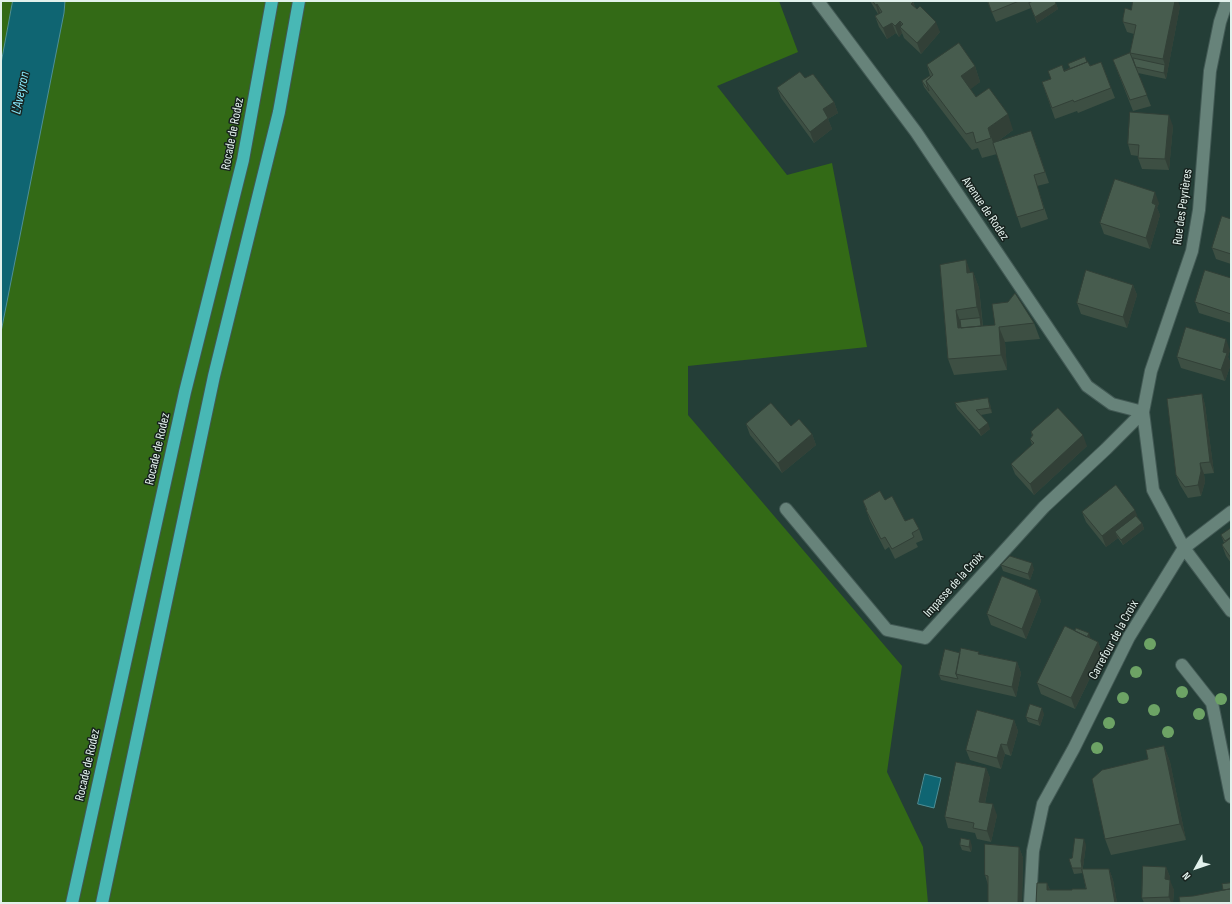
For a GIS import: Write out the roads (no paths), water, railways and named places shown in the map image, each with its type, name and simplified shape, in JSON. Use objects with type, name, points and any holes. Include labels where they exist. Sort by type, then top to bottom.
[{"type":"highway","name":"Rocade de Rodez","points":[[72,903],[183,399],[243,160],[272,1]]},
{"type":"highway","points":[[102,903],[214,376],[279,112],[298,1]]},
{"type":"street","name":"Avenue de Rodez","points":[[818,1],[916,132],[1087,386],[1112,404],[1143,412]]},
{"type":"street","name":"Rue des Peyrières","points":[[1143,412],[1151,371],[1192,251],[1199,210],[1210,71],[1220,22],[1227,1]]},
{"type":"street","name":"Impasse de la Croix","points":[[786,509],[887,630],[924,638],[1044,507],[1143,412]]},
{"type":"street","points":[[1143,412],[1153,490],[1184,548],[1231,611]]},
{"type":"street","points":[[1184,548],[1231,512]]},
{"type":"street","name":"Carrefour de la Croix","points":[[1030,903],[1033,851],[1043,804],[1074,748],[1129,637],[1184,548]]},
{"type":"street","points":[[1182,665],[1212,703],[1231,797]]},
{"type":"water","name":"L'Aveyron","points":[[13,1],[65,1],[64,13],[1,332],[1,64]]},
{"type":"water","points":[[925,774],[941,778],[934,808],[918,804]]}]
